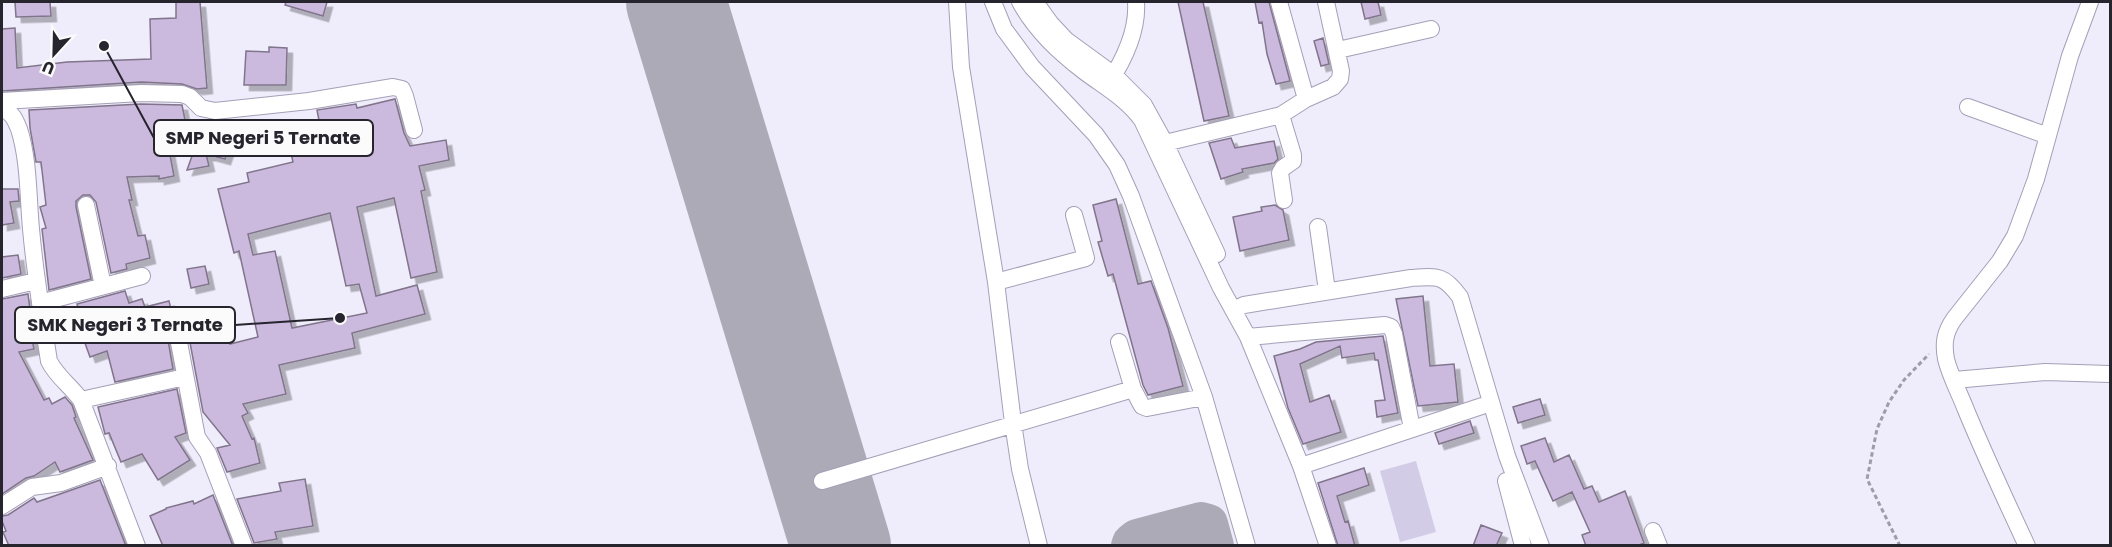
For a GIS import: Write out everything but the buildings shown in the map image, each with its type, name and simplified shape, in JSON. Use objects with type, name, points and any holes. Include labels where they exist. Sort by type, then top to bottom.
[{"type":"street","points":[[957,2],[961,67],[996,282],[1013,423],[1020,469],[1039,546]]},
{"type":"street","points":[[993,2],[1005,29],[1032,67],[1096,135],[1117,165],[1131,196],[1204,397],[1247,546]]},
{"type":"street","points":[[1020,2],[1035,26],[1052,45],[1144,105],[1165,143],[1233,287],[1248,337],[1301,466],[1328,546]]},
{"type":"street","points":[[1035,2],[1051,24],[1110,81],[1142,120],[1241,312]]},
{"type":"street","points":[[1110,81],[1134,27],[1136,2]]},
{"type":"street","points":[[1279,2],[1306,99]]},
{"type":"street","points":[[1165,143],[1281,115],[1306,99],[1333,87],[1340,80],[1341,71],[1326,2]]},
{"type":"street","points":[[2027,546],[1983,452],[1946,360],[1945,337],[1947,329],[2000,261],[2015,236],[2036,179],[2070,56],[2090,2]]},
{"type":"street","points":[[1338,50],[1431,29]]},
{"type":"street","points":[[2,101],[141,93],[182,94],[190,97],[201,108],[215,111],[309,101],[393,87],[402,89],[414,130]]},
{"type":"street","points":[[1968,107],[2048,136]]},
{"type":"street","points":[[2,109],[9,111],[14,117],[19,130],[25,165],[36,281],[49,361],[53,370],[73,388],[81,400],[137,546]]},
{"type":"street","points":[[1281,115],[1293,155],[1293,161],[1280,173],[1284,200]]},
{"type":"street","points":[[86,205],[103,286]]},
{"type":"street","points":[[996,282],[1086,258],[1074,215]]},
{"type":"street","points":[[1318,227],[1327,291]]},
{"type":"street","points":[[40,303],[142,276]]},
{"type":"street","points":[[1241,312],[1327,291],[1411,278],[1435,276],[1450,283],[1460,297],[1507,456],[1541,546]]},
{"type":"street","points":[[2,289],[36,281]]},
{"type":"street","points":[[1241,312],[1430,285],[1449,296],[1454,303],[1466,339],[1482,406],[1511,497],[1523,546]]},
{"type":"street","points":[[1248,337],[1384,325],[1391,327],[1413,429]]},
{"type":"street","points":[[177,332],[197,437],[208,453],[244,546]]},
{"type":"street","points":[[1119,342],[1133,389],[1142,406],[1147,408],[1204,397]]},
{"type":"street","points":[[1954,380],[2045,372],[2110,374]]},
{"type":"street","points":[[81,400],[185,377]]},
{"type":"street","points":[[822,481],[1133,389]]},
{"type":"street","points":[[1301,466],[1482,406]]},
{"type":"street","points":[[2,506],[32,487],[61,483],[108,466]]},
{"type":"path","points":[[1900,546],[1867,479],[1876,429],[1889,402],[1904,380],[1945,337]]},
{"type":"shaded area","points":[[1416,461],[1436,532],[1400,542],[1380,471]]},
{"type":"taxiway","points":[[1131,546],[1137,539],[1201,522],[1208,524],[1214,546]]},
{"type":"runway","points":[[676,2],[841,546]]},
{"type":"place","name":"SMP Negeri 5 Ternate","points":[[104,46]]},
{"type":"place","name":"SMK Negeri 3 Ternate","points":[[340,318]]}]
